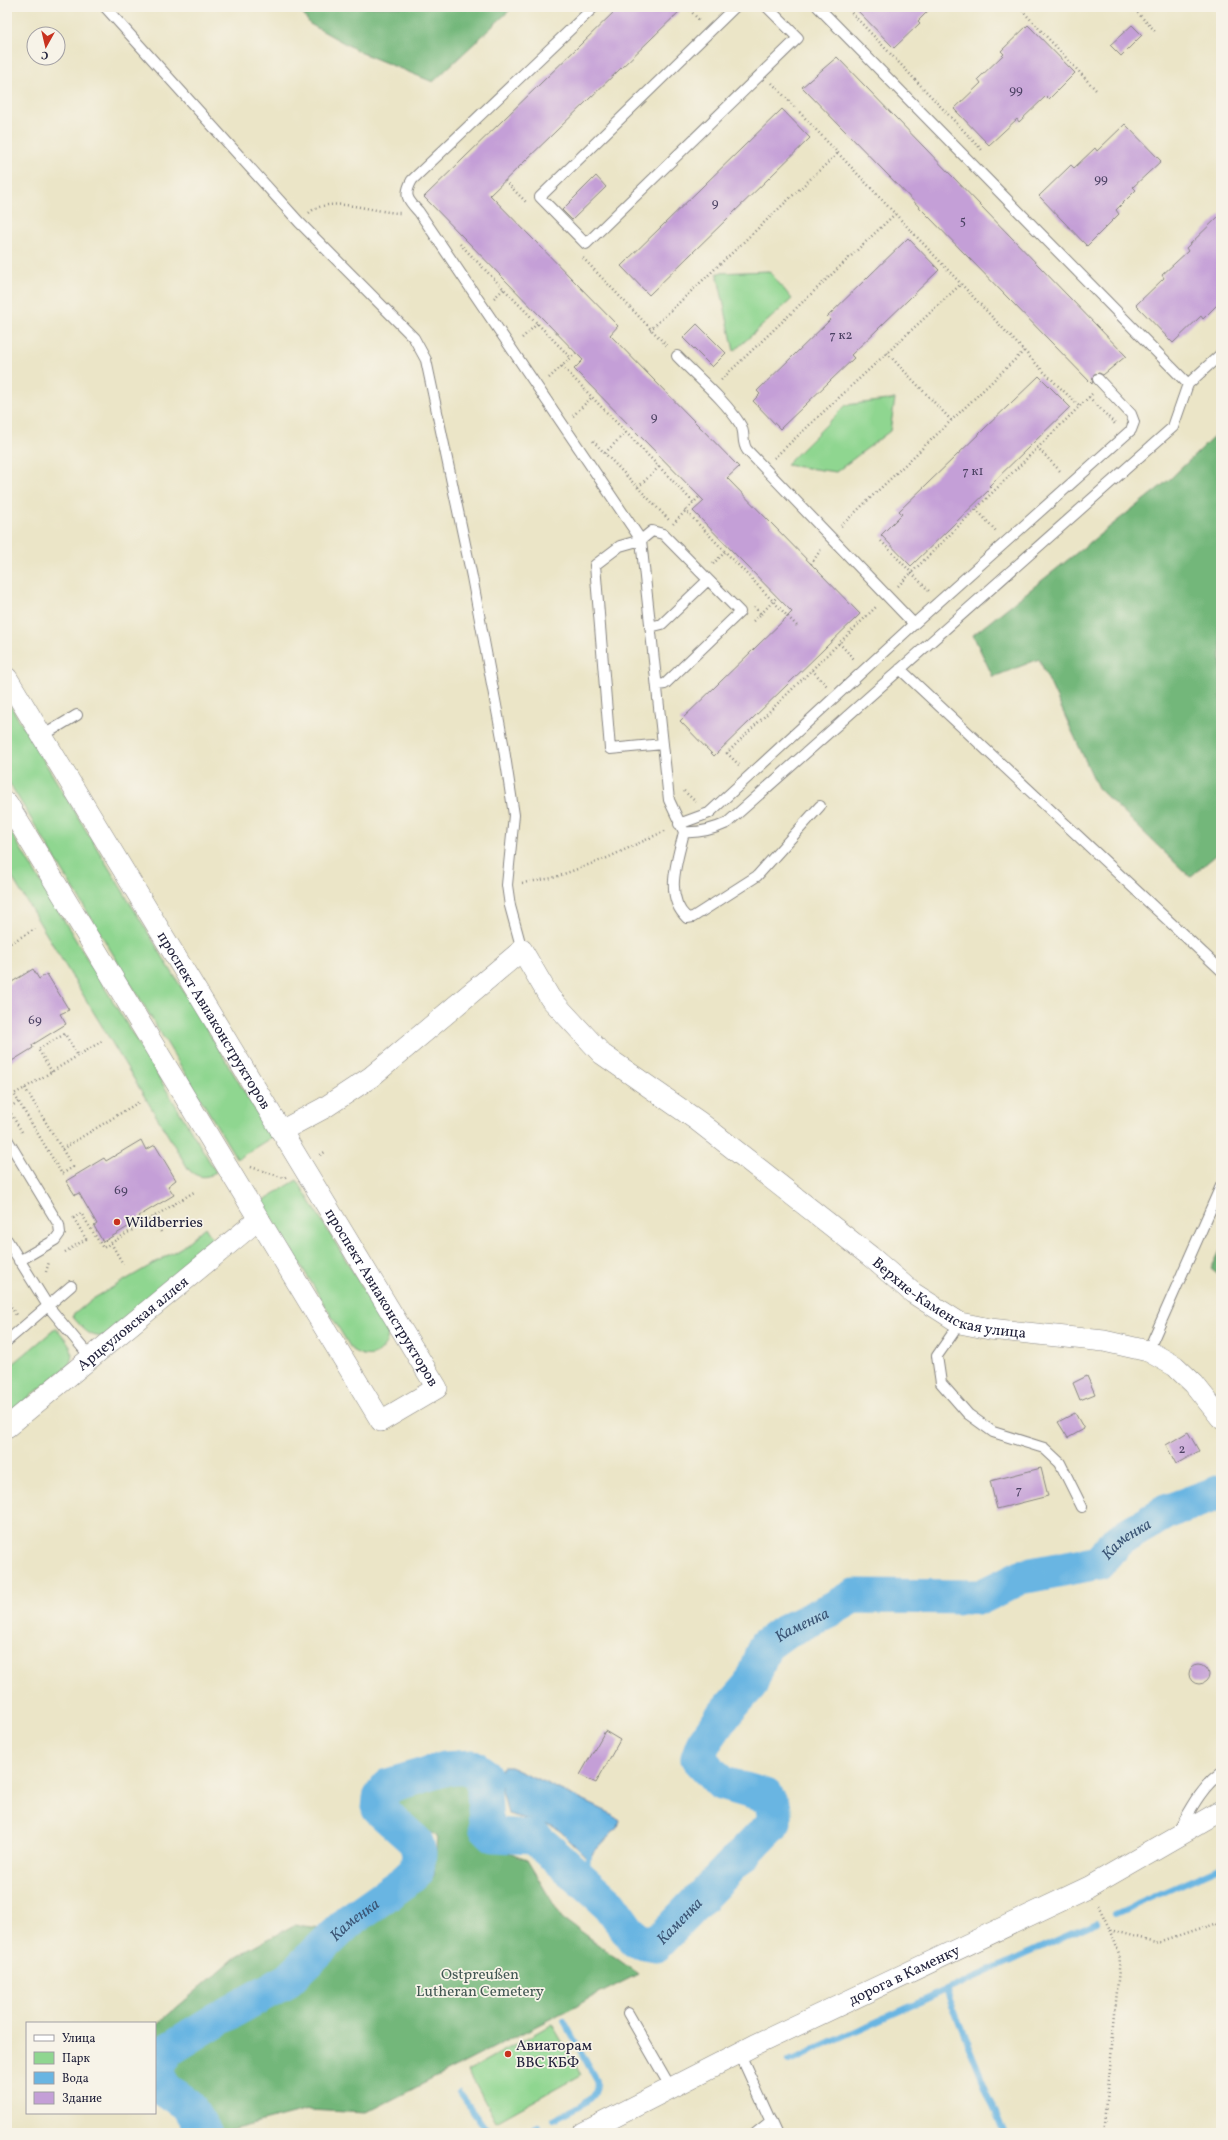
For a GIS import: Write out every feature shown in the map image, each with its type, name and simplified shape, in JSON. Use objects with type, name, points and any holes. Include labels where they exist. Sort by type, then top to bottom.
[{"type":"street","name":"проспект Авиаконструкторов","points":[[7,678],[437,1388],[380,1421],[7,803]]},
{"type":"street","points":[[281,1130],[324,1108],[371,1077],[522,950]]},
{"type":"street","name":"Верхне-Каменская улица","points":[[522,950],[550,998],[602,1054],[698,1121],[870,1256],[913,1293],[960,1323],[990,1329],[1104,1341],[1148,1351],[1175,1366],[1194,1384],[1221,1418]]},
{"type":"street","name":"Арцеуловская аллея","points":[[7,1427],[259,1219]]},
{"type":"street","name":"дорога в Каменку","points":[[583,2133],[740,2054],[1088,1887],[1175,1839],[1221,1811]]},
{"type":"lane","points":[[105,7],[299,222],[414,338],[426,360],[472,577],[503,743],[514,815],[507,885],[510,906],[522,950]]},
{"type":"lane","points":[[594,7],[412,180],[407,189],[408,199],[419,212],[640,540],[669,800],[682,828],[673,881],[675,898],[687,918],[693,917],[757,876],[820,806]]},
{"type":"lane","points":[[735,7],[540,197],[586,244],[798,38],[767,7]]},
{"type":"lane","points":[[818,7],[1188,384]]},
{"type":"lane","points":[[682,828],[698,832],[714,829],[727,823],[1172,427],[1188,384],[1221,354]]},
{"type":"lane","points":[[676,356],[735,416],[743,428],[744,446],[914,624]]},
{"type":"lane","points":[[682,828],[709,813],[914,624],[1073,484],[1131,430],[1134,422],[1131,414],[1100,382]]},
{"type":"lane","points":[[657,685],[665,684],[740,612],[663,534],[652,531],[640,540],[620,546],[596,565],[610,749],[663,744]]},
{"type":"lane","points":[[650,627],[662,624],[708,580]]},
{"type":"lane","points":[[900,669],[1221,970]]},
{"type":"lane","points":[[42,736],[76,715]]},
{"type":"lane","points":[[7,1139],[59,1225],[60,1233],[55,1240],[19,1261]]},
{"type":"lane","points":[[1148,1351],[1221,1186]]},
{"type":"lane","points":[[7,1240],[48,1306],[91,1358]]},
{"type":"lane","points":[[7,1341],[71,1286]]},
{"type":"lane","points":[[960,1323],[937,1356],[941,1383],[968,1414],[994,1432],[1044,1448],[1060,1463],[1082,1507]]},
{"type":"lane","points":[[1175,1839],[1195,1800],[1213,1779],[1221,1773]]},
{"type":"lane","points":[[628,2013],[671,2088]]},
{"type":"lane","points":[[740,2054],[776,2133]]},
{"type":"lane","points":[[756,2133],[771,2121]]},
{"type":"path","points":[[687,7],[703,23]]},
{"type":"path","points":[[1019,7],[1096,90]]},
{"type":"path","points":[[1132,7],[1156,32]]},
{"type":"path","points":[[762,73],[1024,351],[1079,406]]},
{"type":"path","points":[[650,330],[838,153]]},
{"type":"path","points":[[505,181],[528,204]]},
{"type":"path","points":[[299,222],[314,208],[327,204],[402,213]]},
{"type":"path","points":[[710,390],[895,214]]},
{"type":"path","points":[[456,240],[571,358]]},
{"type":"path","points":[[579,254],[676,356]]},
{"type":"path","points":[[764,468],[961,284]]},
{"type":"path","points":[[512,349],[538,324]]},
{"type":"path","points":[[811,564],[830,537],[1024,351]]},
{"type":"path","points":[[538,388],[576,353]]},
{"type":"path","points":[[887,353],[952,421]]},
{"type":"path","points":[[562,366],[693,502]]},
{"type":"path","points":[[749,776],[727,753],[912,574],[1089,397],[1100,382]]},
{"type":"path","points":[[571,417],[592,397]]},
{"type":"path","points":[[1089,397],[1126,435]]},
{"type":"path","points":[[605,453],[626,432]]},
{"type":"path","points":[[1037,448],[1073,484]]},
{"type":"path","points":[[638,488],[659,467]]},
{"type":"path","points":[[663,534],[699,497]]},
{"type":"path","points":[[976,509],[1007,542]]},
{"type":"path","points":[[685,510],[772,602],[797,626]]},
{"type":"path","points":[[881,541],[939,602]]},
{"type":"path","points":[[712,564],[726,552]]},
{"type":"path","points":[[761,614],[777,597]]},
{"type":"path","points":[[839,643],[864,670]]},
{"type":"path","points":[[812,670],[836,696]]},
{"type":"path","points":[[507,885],[554,878],[682,828]]},
{"type":"path","points":[[7,945],[35,929]]},
{"type":"path","points":[[52,1072],[38,1049],[65,1034],[78,1056]]},
{"type":"path","points":[[25,1088],[73,1167],[62,1174],[14,1094],[102,1041]]},
{"type":"path","points":[[7,1109],[18,1102]]},
{"type":"path","points":[[62,1149],[139,1102]]},
{"type":"path","points":[[248,1169],[252,1166],[284,1178],[292,1173]]},
{"type":"path","points":[[73,1218],[81,1213],[103,1248],[194,1192]]},
{"type":"path","points":[[153,1217],[162,1232]]},
{"type":"path","points":[[111,1243],[123,1264]]},
{"type":"path","points":[[1088,1887],[1110,1930],[1120,1958],[1104,2133]]},
{"type":"path","points":[[1110,1930],[1159,1943],[1221,1922]]},
{"type":"green space","points":[[298,7],[513,7],[433,82],[362,53],[310,24]]},
{"type":"green space","points":[[769,271],[792,299],[734,351],[717,273]]},
{"type":"green space","points":[[895,399],[890,431],[836,472],[786,465],[846,405]]},
{"type":"green space","points":[[1221,430],[1221,851],[1190,877],[1098,788],[1039,659],[993,677],[973,635],[1170,479]]},
{"type":"green space","points":[[7,700],[272,1137],[237,1159],[7,779]]},
{"type":"green space","points":[[7,826],[216,1172],[209,1176],[202,1177],[189,1170],[7,869]]},
{"type":"green space","points":[[297,1180],[388,1329],[386,1344],[378,1353],[366,1355],[359,1354],[352,1350],[262,1201]]},
{"type":"green space","points":[[205,1227],[216,1245],[106,1336],[95,1336],[90,1334],[72,1316],[91,1300],[182,1247]]},
{"type":"green space","points":[[1221,1249],[1221,1277],[1211,1269]]},
{"type":"green space","points":[[56,1328],[67,1341],[71,1349],[72,1354],[69,1365],[7,1415],[7,1369]]},
{"type":"green space","name":"Ostpreußen Lutheran Cemetery","points":[[469,1784],[489,1846],[527,1860],[562,1918],[638,1974],[366,2113],[308,2110],[220,2133],[186,2133],[182,2104],[156,2074],[156,2025],[237,1956],[294,1925],[350,1931],[434,1876],[437,1836],[384,1807],[416,1787]]},
{"type":"green space","points":[[552,2024],[581,2075],[496,2122],[468,2071]]},
{"type":"water","points":[[503,1767],[511,1767],[518,1770],[614,1815],[619,1820],[617,1828],[590,1856],[585,1856],[560,1831],[552,1826],[508,1814],[498,1773]]},
{"type":"building","points":[[619,7],[684,7],[490,195],[618,326],[610,335],[739,467],[727,478],[860,614],[714,756],[680,721],[792,612],[693,511],[704,501],[574,369],[583,360],[424,197]]},
{"type":"building","points":[[854,7],[932,7],[918,21],[920,23],[894,48]]},
{"type":"building","points":[[1028,25],[1075,73],[1049,99],[1046,96],[1019,122],[1017,119],[989,145],[954,109],[981,83],[978,79],[1004,54],[1001,51]]},
{"type":"building","points":[[1132,25],[1142,35],[1121,56],[1110,45]]},
{"type":"building","points":[[837,57],[1126,356],[1103,375],[1099,373],[1094,374],[1092,384],[802,87]]},
{"type":"building","points":[[782,109],[810,138],[649,295],[621,266]]},
{"type":"building","points":[[1125,124],[1161,161],[1133,187],[1136,190],[1116,210],[1119,214],[1087,246],[1039,196],[1071,165],[1074,168],[1095,148],[1097,151]]},
{"type":"building","points":[[596,176],[606,187],[572,220],[562,210]]},
{"type":"building","points":[[1221,214],[1221,301],[1203,319],[1201,316],[1173,343],[1136,305],[1164,278],[1162,275],[1188,251],[1186,248]]},
{"type":"building","points":[[908,238],[939,270],[851,355],[854,358],[780,429],[753,401],[760,394],[757,391],[830,320],[827,317]]},
{"type":"building","points":[[697,324],[726,353],[712,367],[683,338]]},
{"type":"building","points":[[1039,376],[1070,407],[989,486],[991,488],[911,566],[881,535],[902,514],[899,511]]},
{"type":"building","points":[[33,969],[39,979],[47,974],[69,1010],[60,1014],[66,1024],[32,1045],[33,1048],[7,1064],[7,985]]},
{"type":"building","points":[[141,1140],[146,1150],[155,1145],[176,1180],[168,1186],[174,1195],[139,1216],[141,1219],[103,1242],[94,1226],[97,1224],[79,1193],[75,1195],[66,1181],[104,1158],[106,1161]]},
{"type":"building","points":[[1087,1376],[1095,1394],[1080,1400],[1073,1383]]},
{"type":"building","points":[[1075,1413],[1084,1429],[1068,1438],[1058,1422]]},
{"type":"building","points":[[1188,1432],[1199,1451],[1176,1464],[1166,1445]]},
{"type":"building","points":[[1041,1468],[1048,1496],[997,1509],[990,1481]]},
{"type":"building","points":[[1199,1664],[1206,1667],[1209,1674],[1206,1681],[1199,1684],[1192,1681],[1189,1674],[1192,1667]]},
{"type":"building","points":[[605,1731],[620,1740],[596,1783],[580,1775]]},
{"type":"waterway","name":"Каменка","points":[[156,2069],[168,2050],[216,2020],[288,1980],[349,1921],[404,1882],[417,1870],[419,1854],[416,1842],[379,1809],[380,1798],[388,1786],[444,1769],[473,1767],[483,1774],[486,1827],[494,1835],[534,1837],[610,1905],[635,1940],[656,1944],[774,1822],[774,1808],[766,1796],[721,1783],[698,1758],[703,1744],[721,1718],[750,1685],[765,1646],[784,1632],[830,1610],[854,1596],[981,1597],[1021,1577],[1099,1562],[1120,1539],[1166,1512],[1221,1492]]},
{"type":"waterway","points":[[583,1879],[587,1868],[588,1856]]},
{"type":"waterway","points":[[1115,1914],[1221,1867]]},
{"type":"waterway","points":[[789,2061],[1097,1922]]},
{"type":"waterway","points":[[946,1990],[1004,2133]]},
{"type":"waterway","points":[[554,2119],[575,2109],[588,2100],[593,2095],[597,2081],[564,2021]]},
{"type":"waterway","name":"Каменка","points":[[156,2073],[165,2089],[187,2104],[205,2133]]},
{"type":"waterway","points":[[459,2092],[489,2133]]},
{"type":"waterway","points":[[525,2133],[538,2126]]},
{"type":"place","name":"Wildberries","points":[[117,1222]]},
{"type":"place","name":"Авиаторам ВВС КБФ","points":[[508,2054]]}]
